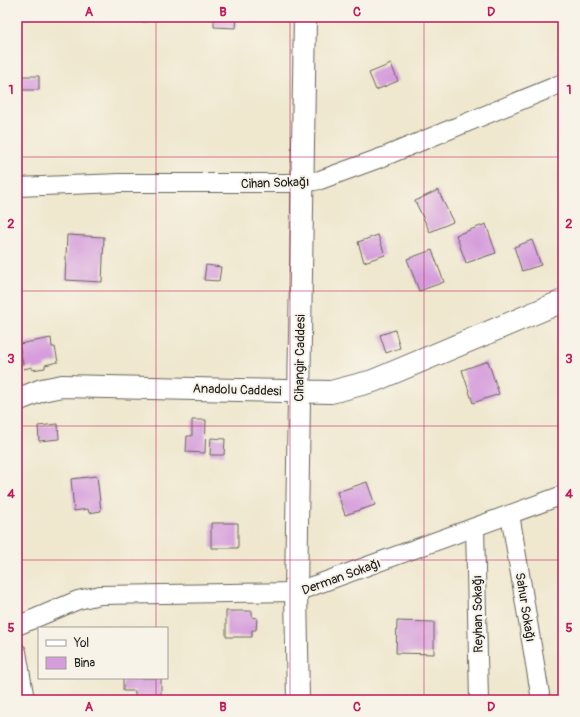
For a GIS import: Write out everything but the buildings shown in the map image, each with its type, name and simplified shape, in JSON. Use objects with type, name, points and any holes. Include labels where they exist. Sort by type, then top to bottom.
[{"type":"street","name":"Cihangir Caddesi","points":[[298,700],[296,592],[305,17]]},
{"type":"street","name":"Cihan Sokağı","points":[[17,187],[120,184],[302,183],[320,180],[383,157],[563,83]]},
{"type":"street","name":"Anadolu Caddesi","points":[[17,400],[42,390],[62,386],[332,392],[373,381],[563,301]]},
{"type":"street","name":"Derman Sokağı","points":[[17,626],[78,600],[100,594],[296,592],[563,495]]},
{"type":"street","name":"Sahur Sokağı","points":[[510,514],[541,700]]},
{"type":"street","name":"Reyhan Sokağı","points":[[475,527],[479,700]]},
{"type":"street","points":[[17,652],[24,700]]}]
